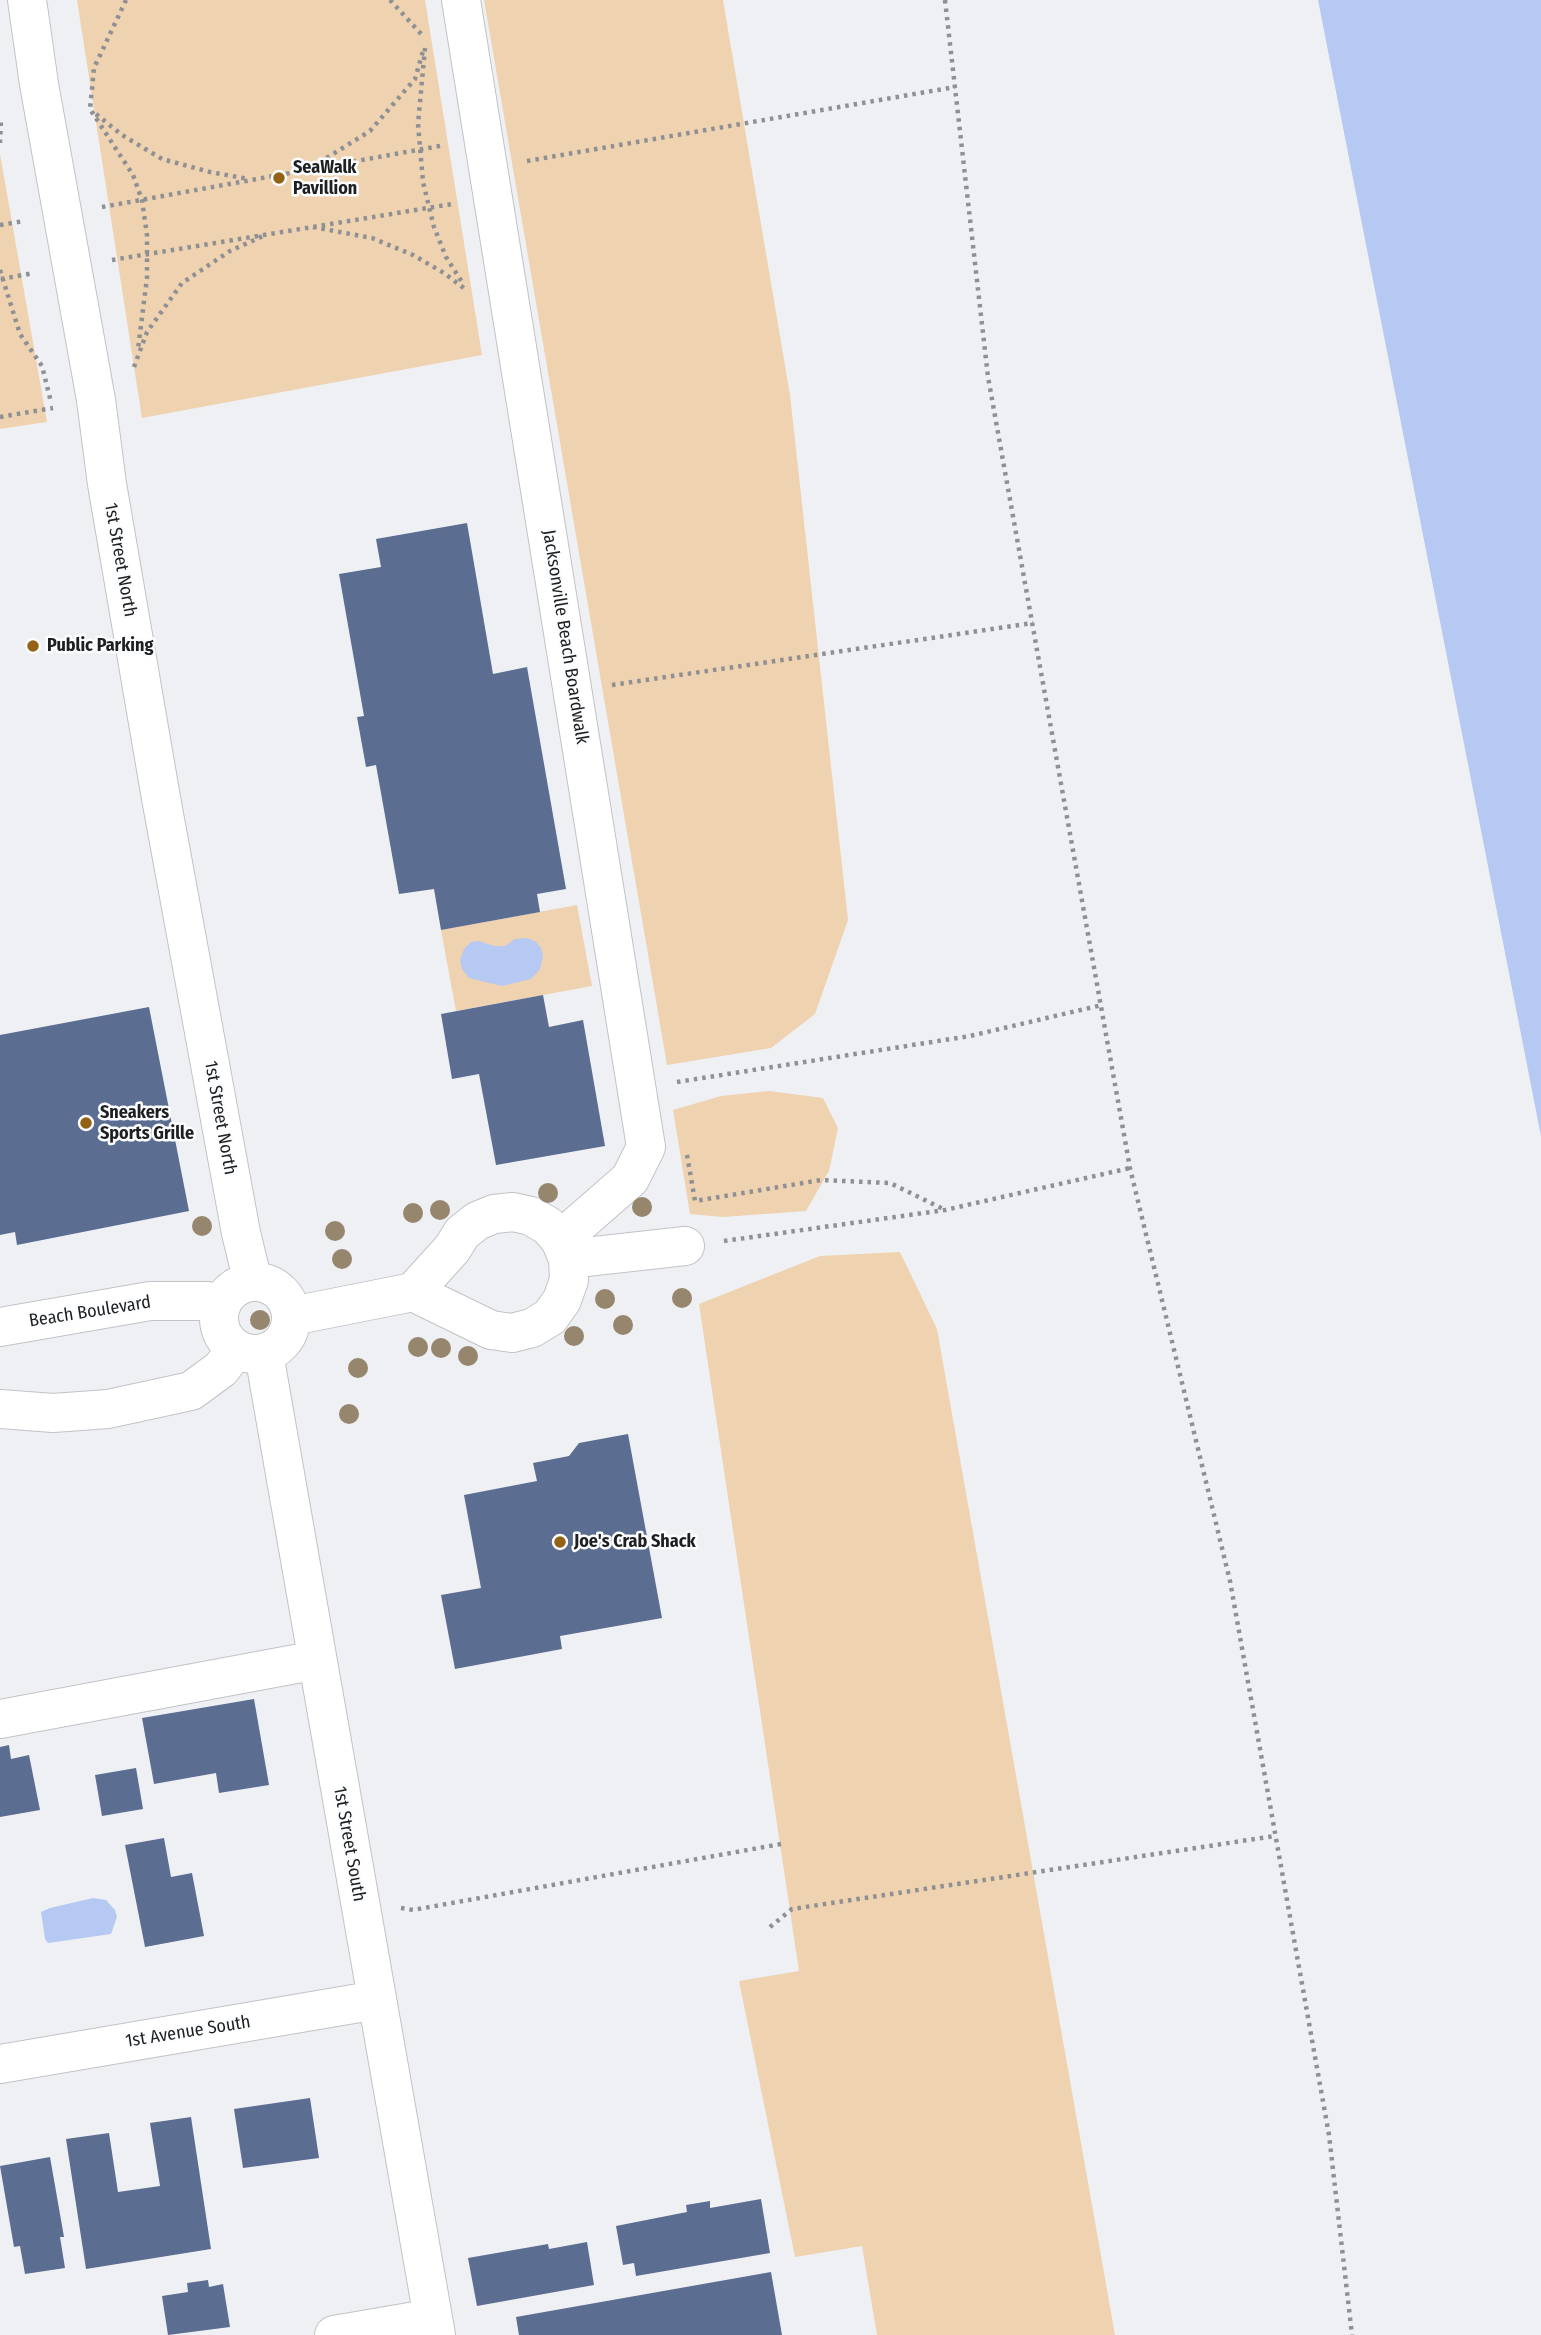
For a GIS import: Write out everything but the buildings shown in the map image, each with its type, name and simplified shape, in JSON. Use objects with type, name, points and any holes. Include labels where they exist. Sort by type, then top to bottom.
[{"type":"street","name":"1st Street North","points":[[27,0],[161,798],[241,1233],[253,1283]]},
{"type":"street","name":"Jacksonville Beach Boardwalk","points":[[461,0],[646,1147],[630,1179],[564,1249]]},
{"type":"street","points":[[292,1316],[413,1292],[452,1250],[462,1233],[477,1221],[494,1214],[513,1212],[531,1216],[548,1226],[564,1249],[569,1280],[562,1300],[550,1317],[532,1328],[512,1333],[491,1330],[413,1292]]},
{"type":"street","points":[[564,1249],[685,1246]]},
{"type":"street","points":[[253,1283],[266,1284],[277,1290],[286,1299],[292,1316],[288,1335],[275,1349],[250,1351],[227,1342],[221,1332],[219,1320],[222,1304],[232,1290],[253,1283]]},
{"type":"street","name":"Beach Boulevard","points":[[0,1327],[150,1301],[208,1301],[222,1304]]},
{"type":"street","points":[[0,1409],[53,1413],[108,1409],[191,1391],[250,1351]]},
{"type":"street","name":"1st Street South","points":[[250,1351],[317,1660],[435,2327]]},
{"type":"street","points":[[0,1719],[317,1660]]},
{"type":"street","name":"1st Avenue South","points":[[0,2064],[377,2000]]},
{"type":"street","points":[[334,2335],[435,2327]]},
{"type":"path","points":[[90,109],[94,68],[126,0]]},
{"type":"path","points":[[313,227],[372,238],[413,254],[444,273],[469,293],[446,257],[434,227],[423,182],[418,124],[426,39],[390,0]]},
{"type":"path","points":[[945,0],[988,377],[1130,1168],[1230,1581],[1329,2135],[1352,2335]]},
{"type":"path","points":[[310,169],[370,131],[397,101],[415,79],[426,39]]},
{"type":"path","points":[[110,260],[429,208],[488,168],[955,87]]},
{"type":"path","points":[[85,98],[133,175],[142,200],[148,254],[147,278],[134,369]]},
{"type":"path","points":[[90,109],[122,135],[162,159],[253,180]]},
{"type":"path","points":[[97,208],[421,149],[488,168]]},
{"type":"path","points":[[0,225],[32,220]]},
{"type":"path","points":[[137,356],[147,332],[182,283],[230,251],[262,236]]},
{"type":"path","points":[[0,270],[20,334],[42,366],[53,408],[0,417]]},
{"type":"path","points":[[1,279],[39,272]]},
{"type":"path","points":[[573,690],[1033,623]]},
{"type":"path","points":[[680,1081],[970,1036],[1102,1005]]},
{"type":"path","points":[[687,1153],[695,1201],[821,1180],[890,1183],[945,1210]]},
{"type":"path","points":[[685,1246],[945,1210],[1130,1168]]},
{"type":"path","points":[[770,1927],[792,1909],[1275,1836]]},
{"type":"path","points":[[394,1906],[413,1910],[781,1844]]},
{"type":"shaded area","name":"SeaWalk Pavillion","points":[[77,0],[425,0],[482,355],[142,418]]},
{"type":"shaded area","points":[[484,0],[723,0],[790,395],[848,920],[815,1014],[771,1048],[667,1065]]},
{"type":"shaded area","points":[[0,154],[47,422],[0,429]]},
{"type":"shaded area","points":[[577,905],[592,986],[456,1011],[441,930]]},
{"type":"shaded area","points":[[769,1091],[823,1098],[838,1128],[829,1171],[806,1211],[723,1217],[690,1214],[673,1110],[721,1096]]},
{"type":"shaded area","points":[[900,1252],[937,1329],[1115,2335],[877,2335],[862,2246],[795,2257],[739,1981],[799,1971],[699,1304],[820,1256]]},
{"type":"water","points":[[1318,0],[1541,0],[1541,1136]]},
{"type":"water","points":[[515,939],[535,941],[541,948],[543,957],[540,969],[531,979],[502,986],[469,978],[462,969],[460,960],[464,949],[471,942],[505,946]]},
{"type":"water","points":[[93,1898],[106,1900],[115,1910],[117,1917],[111,1934],[48,1943],[41,1912]]},
{"type":"place","name":"SeaWalk Pavillion","points":[[279,178]]},
{"type":"place","name":"Public Parking","points":[[33,646]]},
{"type":"place","name":"Sneakers Sports Grille","points":[[86,1123]]},
{"type":"place","name":"Joe's Crab Shack","points":[[560,1542]]}]
